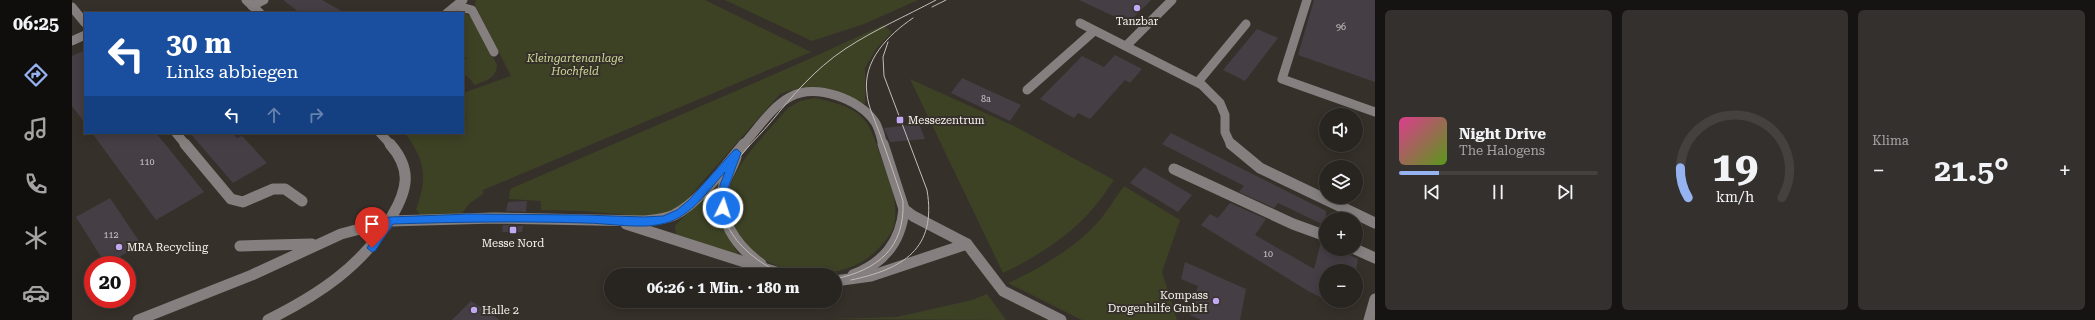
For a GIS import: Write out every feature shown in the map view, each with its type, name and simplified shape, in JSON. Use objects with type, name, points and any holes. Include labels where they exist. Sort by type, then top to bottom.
[{"type":"street","points":[[248,2],[264,0]]},
{"type":"street","points":[[1129,48],[1172,0]]},
{"type":"street","points":[[1307,0],[1282,79],[1375,112]]},
{"type":"street","points":[[248,2],[259,12]]},
{"type":"street","points":[[448,12],[460,3],[472,10],[494,52]]},
{"type":"street","points":[[72,7],[84,22]]},
{"type":"street","points":[[1080,23],[1198,82],[1220,103],[1225,115],[1226,132],[1231,144],[1241,155],[1260,168],[1375,223]]},
{"type":"street","points":[[1198,82],[1246,24]]},
{"type":"street","points":[[1027,90],[1094,31]]},
{"type":"street","points":[[72,41],[84,35]]},
{"type":"street","points":[[138,320],[252,275],[316,244],[341,234],[390,220],[470,218],[613,220],[644,222],[664,220],[680,213],[692,203],[779,105],[793,95],[806,92],[818,93],[846,100],[869,114],[876,123],[904,209],[903,224],[898,239],[885,256],[862,272],[842,278]]},
{"type":"street","points":[[177,134],[230,198],[243,202],[273,189],[285,189],[302,202]]},
{"type":"street","points":[[268,320],[291,310],[359,261],[372,248],[390,220],[403,194],[406,176],[403,163],[397,153],[381,134]]},
{"type":"street","points":[[737,153],[723,193],[723,208],[726,222],[732,235],[742,249],[758,262],[770,268]]},
{"type":"street","points":[[1174,169],[1293,224],[1319,233]]},
{"type":"street","points":[[904,209],[913,216],[967,244],[1003,291],[1061,320]]},
{"type":"street","points":[[613,220],[764,268]]},
{"type":"street","points":[[240,246],[316,244]]},
{"type":"street","points":[[842,279],[871,276],[967,244]]},
{"type":"street","points":[[1363,253],[1375,258]]},
{"type":"street","points":[[1369,320],[1375,299]]},
{"type":"green space","name":"Kleingartenanlage Hochfeld","points":[[476,0],[705,0],[811,52],[483,190],[483,194],[470,203],[462,213],[433,216],[420,215],[416,209],[422,188],[422,170],[417,152],[406,134],[464,134],[464,119],[466,118],[464,112],[464,93],[511,76],[475,5]]},
{"type":"green space","points":[[725,0],[918,0],[864,24],[812,41]]},
{"type":"green space","points":[[464,13],[472,17],[497,65],[495,73],[486,81],[474,85],[464,74],[464,60],[467,58],[464,56]]},
{"type":"green space","points":[[883,25],[892,32],[876,49],[865,68],[865,104],[844,95],[823,89],[802,88],[780,94],[681,206],[660,215],[640,216],[584,211],[541,210],[541,201],[509,199],[510,189],[807,60]]},
{"type":"green space","points":[[910,79],[1014,126],[1114,180],[1099,202],[1069,232],[1037,255],[1003,273]]},
{"type":"green space","points":[[815,98],[832,102],[855,111],[862,117],[873,135],[893,194],[895,202],[895,217],[891,232],[875,252],[862,262],[848,268],[842,270],[842,268],[783,268],[768,262],[754,254],[748,248],[731,224],[728,217],[727,196],[732,181],[738,170],[753,148],[788,108],[800,101]]},
{"type":"green space","points":[[724,173],[723,228],[739,255],[676,234],[675,226]]},
{"type":"green space","points":[[1124,186],[1180,220],[1162,272],[1177,320],[1082,320],[1008,283],[1045,264],[1080,240],[1099,221]]},
{"type":"green space","points":[[987,294],[1006,320],[830,319],[897,317],[972,300]]},
{"type":"building","points":[[283,0],[322,0],[343,12],[299,12]]},
{"type":"building","points":[[1079,0],[1151,0],[1128,23]]},
{"type":"building","points":[[1314,0],[1375,0],[1375,82],[1298,55]]},
{"type":"building","points":[[1257,29],[1278,38],[1245,81],[1223,70]]},
{"type":"building","points":[[84,50],[84,122],[72,106],[72,56]]},
{"type":"building","points":[[1115,55],[1142,69],[1130,83],[1125,80],[1090,119],[1078,113],[1074,118],[1040,99],[1082,56],[1104,67]]},
{"type":"building","points":[[962,78],[1021,105],[1010,121],[951,93]]},
{"type":"building","points":[[919,124],[925,139],[890,142],[884,128]]},
{"type":"building","points":[[1171,133],[1326,212],[1319,212],[1319,223],[1278,203],[1274,208],[1239,192],[1244,186],[1162,144]]},
{"type":"building","points":[[93,134],[157,134],[204,192],[156,220]]},
{"type":"building","points":[[191,134],[233,134],[237,138],[242,136],[267,163],[233,183]]},
{"type":"building","points":[[1144,167],[1192,195],[1178,212],[1130,183]]},
{"type":"building","points":[[110,198],[141,244],[121,256],[100,256],[76,217]]},
{"type":"building","points":[[527,201],[526,212],[506,211],[508,202]]},
{"type":"building","points":[[1230,203],[1266,219],[1255,235],[1314,269],[1319,250],[1319,256],[1351,256],[1358,259],[1357,264],[1319,264],[1319,296],[1201,225],[1210,214],[1218,218]]},
{"type":"building","points":[[503,225],[523,226],[522,232],[502,232]]},
{"type":"building","points":[[1185,262],[1246,289],[1240,320],[1201,320],[1190,315],[1198,286],[1181,279]]},
{"type":"building","name":"Halle 2","points":[[471,301],[500,320],[452,320]]},
{"type":"tram line","points":[[771,268],[745,249],[727,224],[723,210],[722,194],[731,170],[741,155],[796,93],[824,65],[845,49],[867,36],[936,0]]},
{"type":"tram line","points":[[932,7],[946,0]]},
{"type":"tram line","points":[[842,277],[864,270],[876,263],[894,244],[899,232],[903,201],[870,107],[867,94],[867,82],[873,60],[879,50],[895,32],[913,18]]},
{"type":"tram line","points":[[851,280],[886,270],[901,262],[912,253],[921,242],[927,227],[929,210],[927,190],[884,76],[883,57],[888,42]]},
{"type":"place","name":"Tanzbar","points":[[1137,8]]},
{"type":"place","name":"Messezentrum","points":[[900,120]]},
{"type":"place","name":"Messe Nord","points":[[513,230]]},
{"type":"place","name":"MRA Recycling","points":[[119,247]]},
{"type":"place","name":"Kompass Drogenhilfe GmbH","points":[[1216,301]]},
{"type":"place","name":"Halle 2","points":[[474,310]]},
{"type":"route","points":[[372,248],[390,220],[470,218],[584,219],[644,222],[664,220],[680,213],[692,203],[737,153],[731,171],[724,185],[722,200],[723,208]]}]
